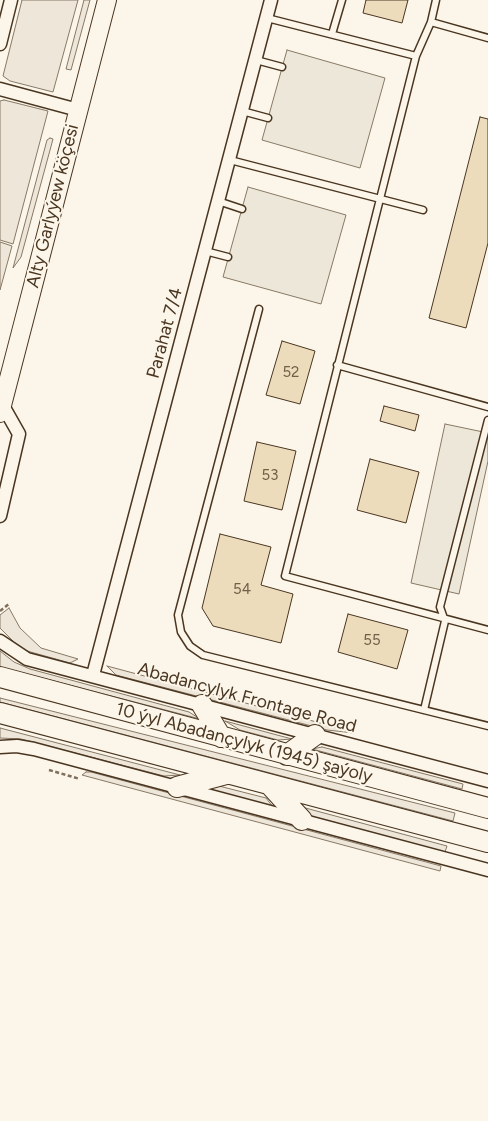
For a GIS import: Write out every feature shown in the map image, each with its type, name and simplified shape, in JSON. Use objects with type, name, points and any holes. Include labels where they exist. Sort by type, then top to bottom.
[{"type":"main road","name":"10 ýyl Abadançylyk (1945) şaýoly","points":[[0,678],[488,808]]},
{"type":"main road","points":[[202,705],[221,737]]},
{"type":"main road","name":"10 ýyl Abadançylyk (1945) şaýoly","points":[[0,713],[488,842]]},
{"type":"main road","points":[[287,755],[315,735]]},
{"type":"main road","points":[[177,787],[228,773]]},
{"type":"main road","points":[[269,784],[302,820]]},
{"type":"street","points":[[0,44],[12,0]]},
{"type":"street","name":"Alty Garlyýew köçesi","points":[[1,407],[107,0]]},
{"type":"street","name":"Parahat 7/4","points":[[93,675],[272,0]]},
{"type":"street","points":[[0,89],[78,110]]},
{"type":"street","points":[[0,516],[19,434],[1,407]]},
{"type":"street","name":"Abadancylyk Frontage Road","points":[[0,641],[27,659],[488,781]]},
{"type":"street","points":[[0,747],[34,748],[488,870]]},
{"type":"lane","points":[[332,34],[342,0]]},
{"type":"lane","points":[[436,0],[430,22],[416,56],[285,576],[488,630]]},
{"type":"lane","points":[[267,18],[416,56]]},
{"type":"lane","points":[[430,22],[488,38]]},
{"type":"lane","points":[[256,60],[282,67]]},
{"type":"lane","points":[[242,111],[268,118]]},
{"type":"lane","points":[[230,160],[423,210]]},
{"type":"lane","points":[[218,201],[242,209]]},
{"type":"lane","points":[[205,251],[228,257]]},
{"type":"lane","points":[[259,309],[178,615],[181,632],[190,646],[203,655],[488,726]]},
{"type":"lane","points":[[337,365],[488,407]]},
{"type":"lane","points":[[424,710],[444,618],[440,608],[488,420]]},
{"type":"path","points":[[0,612],[10,603]]},
{"type":"path","points":[[49,770],[80,779]]},
{"type":"shaded area","points":[[22,0],[78,0],[53,92],[10,81],[3,76]]},
{"type":"shaded area","points":[[84,0],[90,0],[71,70],[66,69]]},
{"type":"shaded area","points":[[287,50],[385,78],[360,168],[262,140]]},
{"type":"shaded area","points":[[4,100],[48,111],[13,244],[0,240],[0,101]]},
{"type":"shaded area","points":[[53,139],[21,257],[13,268],[47,140]]},
{"type":"shaded area","points":[[248,187],[346,215],[321,304],[223,277]]},
{"type":"shaded area","points":[[0,242],[12,246],[0,290]]},
{"type":"shaded area","points":[[445,424],[488,433],[488,461],[459,594],[411,583]]},
{"type":"shaded area","points":[[9,608],[20,628],[41,648],[78,659],[70,663],[27,651],[15,643],[0,628],[0,615]]},
{"type":"shaded area","points":[[0,651],[14,662],[30,669],[189,712],[200,719],[0,667]]},
{"type":"shaded area","points":[[107,666],[354,733],[327,730],[116,675]]},
{"type":"shaded area","points":[[0,698],[455,813],[453,821],[0,702]]},
{"type":"shaded area","points":[[225,721],[292,739],[278,740],[240,730]]},
{"type":"shaded area","points":[[0,728],[180,775],[164,776],[21,739],[0,738]]},
{"type":"shaded area","points":[[322,747],[463,784],[462,789],[312,749]]},
{"type":"shaded area","points":[[86,772],[441,866],[440,871],[82,775]]},
{"type":"shaded area","points":[[215,785],[266,798],[273,807],[202,788]]},
{"type":"shaded area","points":[[298,806],[447,846],[445,852],[311,816]]},
{"type":"building","points":[[366,0],[408,0],[402,23],[363,13]]},
{"type":"building","points":[[480,117],[488,119],[488,243],[466,328],[429,318]]},
{"type":"building","points":[[282,341],[315,351],[300,404],[266,395]]},
{"type":"building","points":[[384,406],[419,415],[415,431],[380,421]]},
{"type":"building","points":[[257,442],[296,451],[282,510],[244,501]]},
{"type":"building","points":[[370,459],[419,472],[406,523],[357,510]]},
{"type":"building","points":[[220,534],[271,547],[261,585],[293,594],[281,643],[213,626],[202,608]]},
{"type":"building","points":[[348,614],[408,630],[397,669],[338,652]]}]
